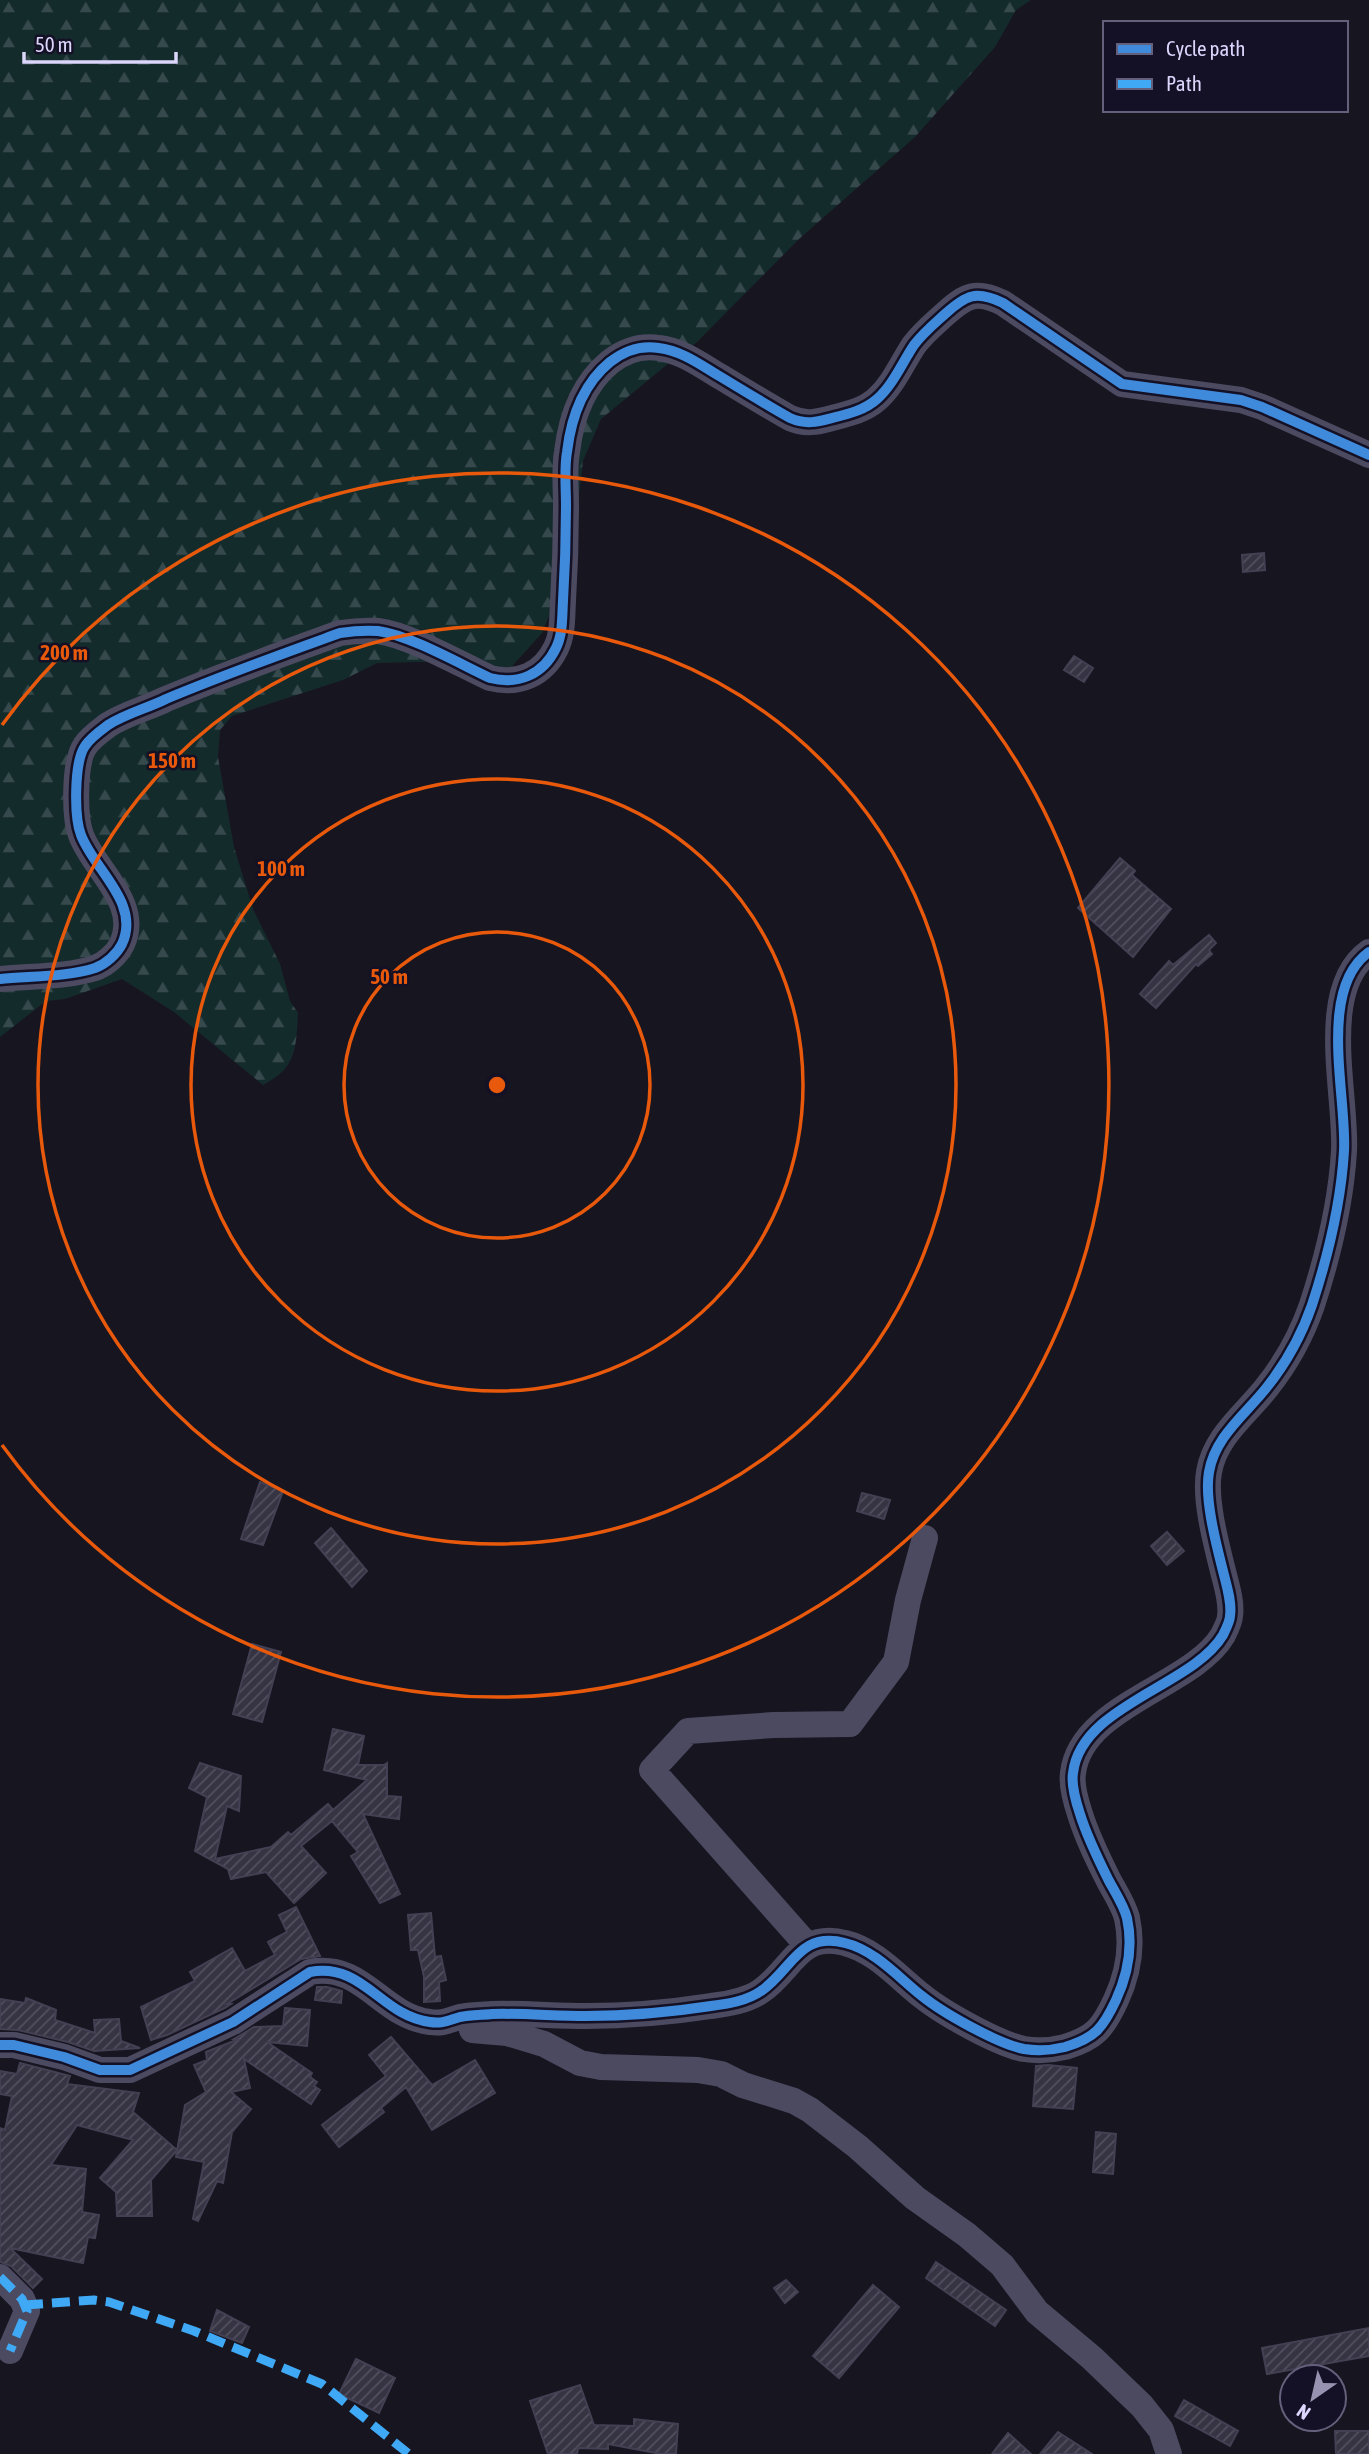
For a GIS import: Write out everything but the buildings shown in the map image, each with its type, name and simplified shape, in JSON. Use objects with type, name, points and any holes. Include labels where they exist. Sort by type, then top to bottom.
[{"type":"street","points":[[0,979],[85,971],[98,967],[119,949],[125,936],[127,922],[123,904],[86,844],[78,825],[76,768],[80,755],[86,745],[110,724],[203,684],[340,633],[361,630],[381,631],[399,636],[490,678],[503,681],[518,681],[532,675],[547,663],[561,633],[566,563],[566,454],[576,412],[587,388],[601,370],[619,355],[639,347],[658,347],[681,353],[790,418],[807,423],[817,422],[871,404],[887,388],[916,342],[927,330],[967,298],[989,296],[1122,384],[1241,400],[1369,455]]},
{"type":"street","points":[[445,2023],[462,2017],[497,2014],[591,2016],[712,2006],[746,1999],[761,1991],[807,1945],[824,1941],[844,1942],[861,1949],[929,2001],[996,2039],[1024,2049],[1057,2049],[1091,2038],[1104,2024],[1125,1979],[1130,1956],[1127,1915],[1085,1829],[1072,1776],[1079,1752],[1098,1727],[1202,1657],[1220,1640],[1231,1618],[1214,1535],[1208,1477],[1214,1451],[1225,1434],[1270,1383],[1292,1349],[1311,1310],[1328,1253],[1344,1153],[1339,1041],[1341,1002],[1346,979],[1356,961],[1369,952]]},
{"type":"street","points":[[807,1945],[653,1770],[688,1731],[774,1725],[850,1724],[897,1662],[908,1600],[925,1538]]},
{"type":"street","points":[[0,2045],[14,2045],[64,2057],[100,2070],[130,2070],[233,2022],[310,1972],[322,1970],[352,1976],[362,1981],[407,2017],[469,2029],[507,2032],[544,2044],[580,2063],[601,2067],[698,2070],[721,2074],[743,2085],[794,2101],[810,2110],[858,2147],[915,2198],[967,2235],[1002,2265],[1037,2312],[1092,2358],[1142,2406],[1161,2430],[1169,2454]]},
{"type":"street","points":[[0,2277],[22,2299],[27,2311],[10,2351]]},
{"type":"green space","points":[[0,0],[1031,0],[1016,10],[995,47],[915,137],[799,239],[696,343],[601,419],[583,461],[571,563],[542,633],[506,673],[463,661],[377,663],[343,680],[232,716],[220,730],[218,757],[234,847],[253,909],[280,964],[290,1001],[298,1013],[295,1046],[288,1064],[283,1071],[263,1085],[174,1012],[122,979],[65,999],[46,1001],[0,1037]]},
{"type":"marked path","points":[[0,2277],[22,2299],[27,2311],[10,2351]]},
{"type":"marked path","points":[[25,2305],[94,2300],[109,2302],[194,2331],[322,2384],[409,2454]]},
{"type":"cycle path","points":[[0,979],[61,975],[95,968],[111,958],[122,944],[126,929],[121,901],[81,835],[76,803],[81,754],[92,737],[108,725],[187,690],[345,632],[373,631],[390,634],[500,680],[529,676],[544,665],[556,648],[562,625],[566,465],[575,414],[592,381],[610,362],[627,352],[652,347],[676,352],[790,418],[801,422],[816,422],[862,409],[872,403],[888,387],[914,345],[929,329],[965,299],[972,296],[986,297],[1003,303],[1122,384],[1241,400],[1369,455]]},
{"type":"cycle path","points":[[0,2045],[14,2045],[64,2057],[100,2070],[130,2070],[233,2022],[310,1972],[328,1971],[358,1982],[413,2018],[435,2022],[492,2014],[601,2016],[696,2008],[737,2002],[750,1997],[772,1982],[806,1947],[829,1941],[845,1943],[866,1952],[943,2011],[986,2035],[1013,2046],[1029,2050],[1055,2049],[1091,2036],[1107,2018],[1120,1990],[1128,1960],[1129,1939],[1124,1909],[1083,1823],[1074,1794],[1073,1773],[1081,1750],[1096,1730],[1116,1713],[1188,1669],[1208,1653],[1223,1635],[1230,1618],[1230,1600],[1210,1510],[1209,1472],[1212,1459],[1224,1436],[1267,1387],[1287,1358],[1303,1327],[1318,1286],[1337,1209],[1344,1151],[1339,1017],[1344,991],[1353,969],[1369,952]]}]
